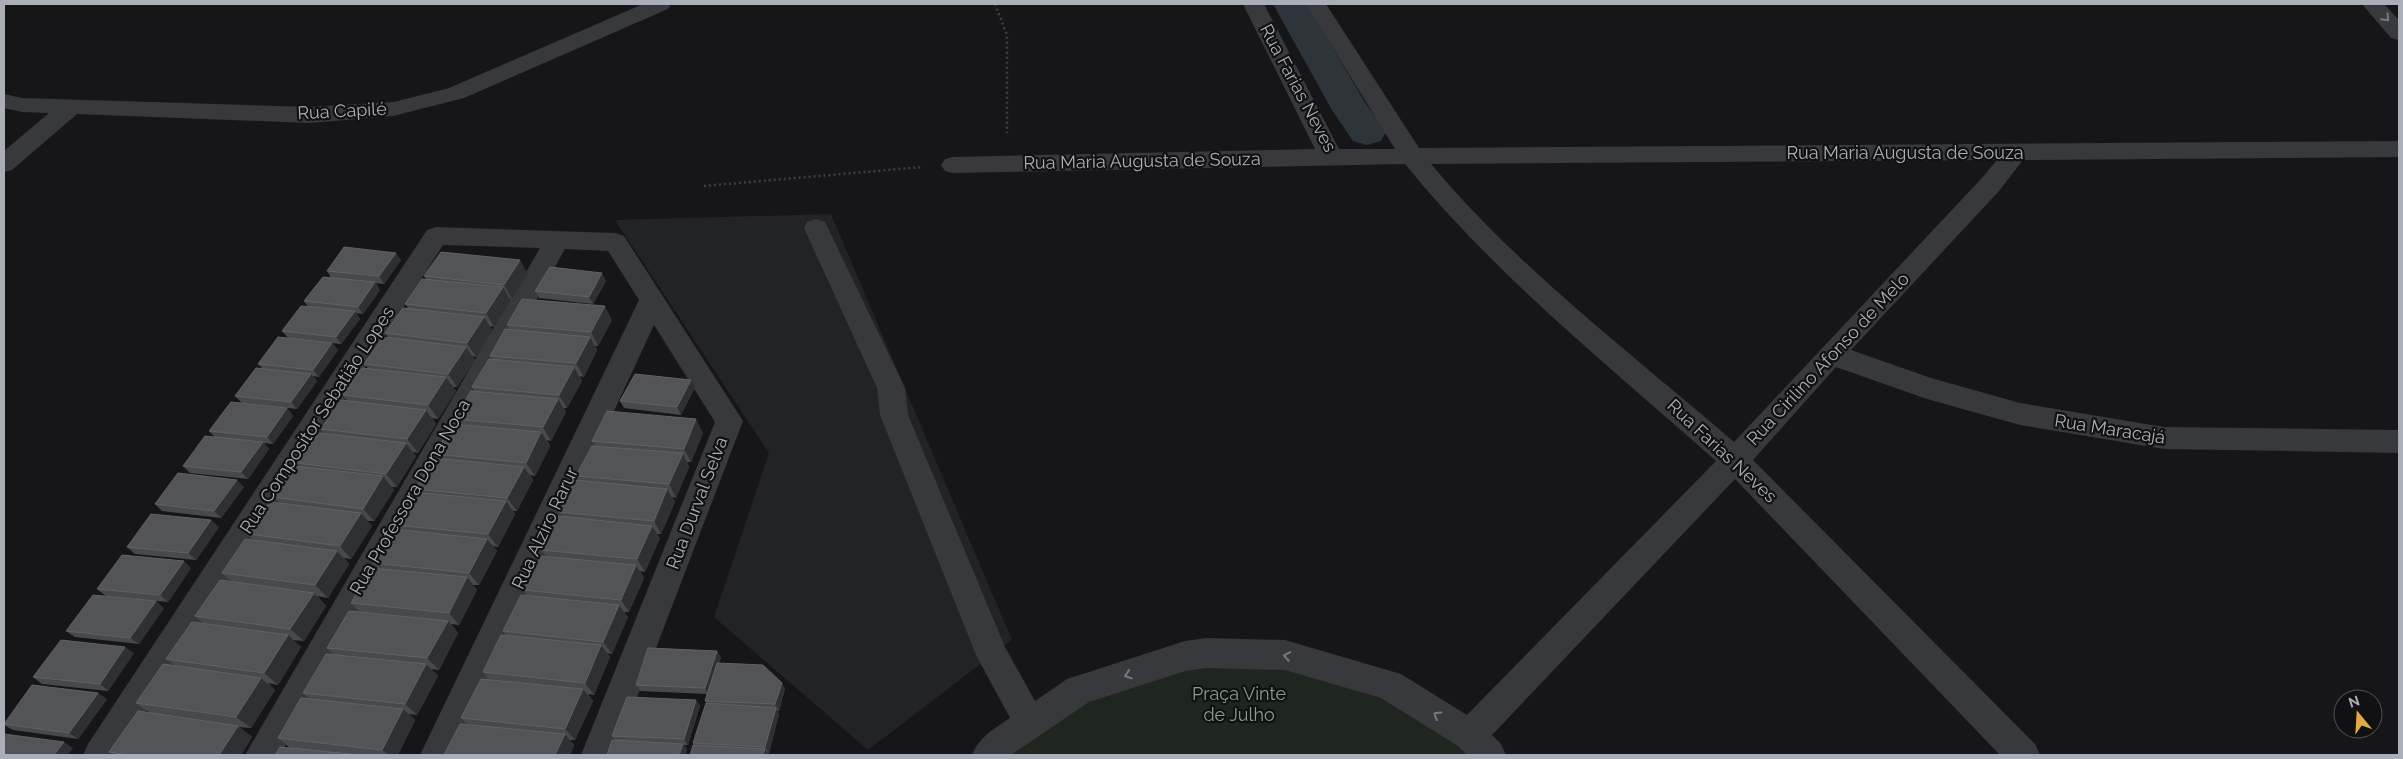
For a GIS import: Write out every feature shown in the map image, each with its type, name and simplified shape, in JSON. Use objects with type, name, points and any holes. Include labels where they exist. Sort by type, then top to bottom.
[{"type":"street","name":"Rua Capilé","points":[[4,101],[22,105],[309,115],[393,109],[456,93],[660,4]]},
{"type":"street","name":"Rua Farias Neves","points":[[1253,4],[1331,157],[1412,157]]},
{"type":"street","name":"Rua Farias Neves","points":[[1316,4],[1412,157],[1451,204],[1525,277],[1735,460],[2023,755]]},
{"type":"street","points":[[2372,4],[2399,33]]},
{"type":"street","points":[[4,164],[72,106]]},
{"type":"street","name":"Rua Maria Augusta de Souza","points":[[1412,157],[2399,149]]},
{"type":"street","name":"Rua Cirilino Afonso de Melo","points":[[989,755],[998,745],[1080,690],[1185,656],[1206,653],[1285,655],[1389,685],[1479,745],[1830,354],[1990,185],[2016,152]]},
{"type":"street","name":"Rua Maria Augusta de Souza","points":[[953,165],[1331,157]]},
{"type":"street","points":[[816,228],[891,388],[894,415],[992,655],[1030,723]]},
{"type":"street","name":"Rua Compositor Sebatião Lopes","points":[[100,755],[436,236],[615,242]]},
{"type":"street","name":"Rua Professora Dona Noca","points":[[262,755],[558,240]]},
{"type":"street","name":"Rua Durval Selva","points":[[598,755],[729,421],[615,242]]},
{"type":"street","name":"Rua Alziro Rarur","points":[[437,755],[652,300]]},
{"type":"street","name":"Rua Maracajá","points":[[1830,354],[1927,388],[2020,414],[2155,437],[2399,442]]},
{"type":"path","points":[[995,4],[1007,35],[1007,164]]},
{"type":"path","points":[[704,186],[953,165]]},
{"type":"shaded area","points":[[831,214],[1012,640],[868,750],[714,617],[769,453],[615,220]]},
{"type":"green space","name":"Praça Vinte de Julho","points":[[1285,655],[1470,735],[1489,755],[989,755],[998,745],[1142,666]]},
{"type":"building","points":[[344,247],[396,253],[379,276],[327,271]]},
{"type":"building","points":[[441,252],[520,260],[504,285],[424,276]]},
{"type":"building","points":[[550,267],[602,273],[589,297],[535,291]]},
{"type":"building","points":[[323,277],[375,282],[358,307],[304,301]]},
{"type":"building","points":[[422,279],[503,287],[486,313],[405,304]]},
{"type":"building","points":[[522,299],[605,306],[591,332],[507,325]]},
{"type":"building","points":[[301,306],[355,311],[336,337],[282,331]]},
{"type":"building","points":[[403,308],[484,317],[467,343],[385,333]]},
{"type":"building","points":[[505,329],[590,337],[576,363],[490,356]]},
{"type":"building","points":[[278,337],[332,343],[313,370],[258,364]]},
{"type":"building","points":[[383,337],[466,347],[448,374],[364,364]]},
{"type":"building","points":[[489,359],[574,367],[559,395],[472,387]]},
{"type":"building","points":[[256,368],[311,374],[291,402],[235,396]]},
{"type":"building","points":[[362,368],[446,377],[428,405],[343,395]]},
{"type":"building","points":[[635,374],[691,380],[677,407],[620,401]]},
{"type":"building","points":[[471,391],[558,399],[543,427],[454,419]]},
{"type":"building","points":[[341,400],[426,410],[407,439],[321,429]]},
{"type":"building","points":[[231,402],[287,408],[267,437],[209,431]]},
{"type":"building","points":[[607,411],[696,419],[684,449],[592,441]]},
{"type":"building","points":[[452,424],[541,432],[526,463],[435,454]]},
{"type":"building","points":[[319,433],[406,443],[386,474],[297,463]]},
{"type":"building","points":[[205,436],[263,442],[241,472],[183,466]]},
{"type":"building","points":[[592,446],[683,453],[669,484],[576,476]]},
{"type":"building","points":[[434,458],[524,467],[507,498],[415,489]]},
{"type":"building","points":[[295,466],[383,476],[363,509],[273,497]]},
{"type":"building","points":[[178,473],[237,480],[214,511],[155,504]]},
{"type":"building","points":[[575,480],[667,489],[654,521],[559,512]]},
{"type":"building","points":[[413,492],[506,501],[488,534],[394,525]]},
{"type":"building","points":[[270,502],[361,513],[340,546],[248,534]]},
{"type":"building","points":[[151,514],[211,520],[188,553],[127,547]]},
{"type":"building","points":[[558,516],[652,526],[637,559],[541,550]]},
{"type":"building","points":[[393,529],[487,539],[469,573],[373,563]]},
{"type":"building","points":[[245,539],[337,551],[315,585],[222,573]]},
{"type":"building","points":[[122,555],[184,561],[160,595],[97,589]]},
{"type":"building","points":[[539,556],[636,565],[621,600],[523,590]]},
{"type":"building","points":[[371,568],[467,577],[449,613],[351,603]]},
{"type":"building","points":[[220,580],[314,593],[290,629],[195,616]]},
{"type":"building","points":[[93,595],[156,601],[130,638],[66,631]]},
{"type":"building","points":[[521,595],[619,605],[603,642],[503,631]]},
{"type":"building","points":[[349,611],[448,621],[427,658],[327,648]]},
{"type":"building","points":[[192,622],[288,635],[264,673],[166,659]]},
{"type":"building","points":[[501,635],[601,645],[585,683],[483,672]]},
{"type":"building","points":[[61,640],[125,647],[100,684],[33,677]]},
{"type":"building","points":[[648,648],[717,651],[705,688],[636,685]]},
{"type":"building","points":[[326,654],[426,664],[405,704],[303,693]]},
{"type":"building","points":[[717,663],[763,665],[782,683],[775,704],[705,701]]},
{"type":"building","points":[[163,664],[261,678],[236,717],[136,703]]},
{"type":"building","points":[[481,679],[583,689],[565,729],[461,718]]},
{"type":"building","points":[[32,685],[98,693],[69,733],[4,724]]},
{"type":"building","points":[[627,697],[696,700],[684,739],[612,736]]},
{"type":"building","points":[[301,698],[403,709],[382,750],[278,738]]},
{"type":"building","points":[[706,703],[776,708],[765,747],[693,743]]},
{"type":"building","points":[[138,711],[238,726],[219,755],[130,755],[109,752]]},
{"type":"building","points":[[460,724],[565,734],[555,755],[444,755]]},
{"type":"building","points":[[4,734],[64,742],[54,755],[4,755]]},
{"type":"building","points":[[612,740],[683,744],[679,755],[607,755]]},
{"type":"building","points":[[693,745],[765,749],[763,755],[690,755]]},
{"type":"building","points":[[280,747],[360,755],[275,755]]},
{"type":"waterway","points":[[1290,4],[1351,110],[1367,132]]}]
